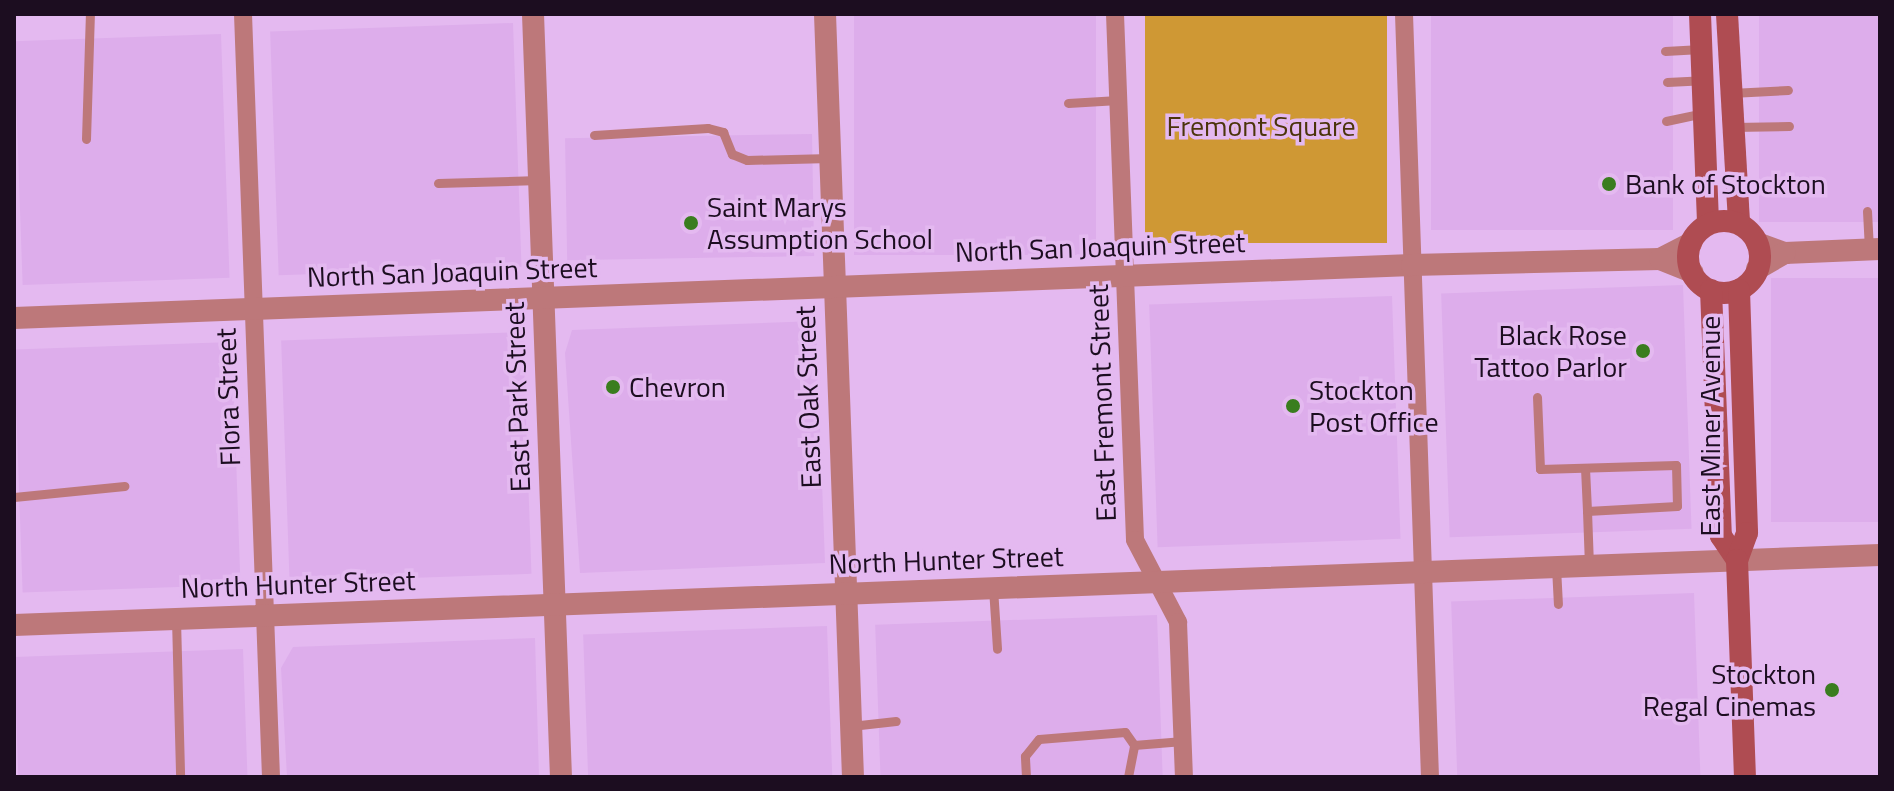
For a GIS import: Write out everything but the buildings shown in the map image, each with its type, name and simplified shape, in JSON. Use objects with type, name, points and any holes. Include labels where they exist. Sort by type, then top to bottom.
[{"type":"main road","points":[[1700,14],[1702,80],[1719,120],[1735,162],[1739,223],[1757,243],[1757,269],[1739,290],[1711,290],[1692,272],[1691,243],[1708,224],[1719,120],[1731,93],[1727,14]]},
{"type":"main road","points":[[1708,224],[1739,223]]},
{"type":"main road","name":"East Miner Avenue","points":[[1711,290],[1721,536],[1737,560]]},
{"type":"main road","name":"East Miner Avenue","points":[[1739,290],[1747,535],[1737,560],[1745,777]]},
{"type":"street","name":"Flora Street","points":[[243,14],[271,777]]},
{"type":"street","name":"East Park Street","points":[[533,14],[561,777]]},
{"type":"street","name":"East Oak Street","points":[[825,14],[853,777]]},
{"type":"street","name":"East Fremont Street","points":[[1115,14],[1135,540],[1156,582],[1174,602],[1178,622],[1184,777]]},
{"type":"street","points":[[1404,14],[1430,777]]},
{"type":"street","name":"North San Joaquin Street","points":[[1660,259],[1691,243]]},
{"type":"street","points":[[1757,243],[1785,253],[1874,249]]},
{"type":"street","points":[[1757,269],[1785,253]]},
{"type":"street","name":"North San Joaquin Street","points":[[14,318],[1412,265],[1660,259],[1692,272]]},
{"type":"street","name":"North Hunter Street","points":[[14,625],[1880,555]]},
{"type":"lane","points":[[86,139],[90,14]]},
{"type":"lane","points":[[1665,51],[1701,49]]},
{"type":"lane","points":[[1667,82],[1702,80]]},
{"type":"lane","points":[[1731,93],[1788,90]]},
{"type":"lane","points":[[1068,103],[1118,100]]},
{"type":"lane","points":[[1666,121],[1719,120],[1789,126]]},
{"type":"lane","points":[[594,135],[708,128],[723,132],[732,154],[747,160],[830,158]]},
{"type":"lane","points":[[438,183],[539,180]]},
{"type":"lane","points":[[1867,211],[1874,249]]},
{"type":"lane","points":[[1537,397],[1540,469],[1676,465],[1677,506],[1587,511]]},
{"type":"lane","points":[[1585,468],[1589,566]]},
{"type":"lane","points":[[14,497],[124,486]]},
{"type":"lane","points":[[1556,567],[1558,604]]},
{"type":"lane","points":[[993,588],[997,649]]},
{"type":"lane","points":[[176,619],[180,777]]},
{"type":"lane","points":[[851,726],[896,721]]},
{"type":"lane","points":[[1026,777],[1025,756],[1039,739],[1125,732],[1134,745],[1128,777]]},
{"type":"lane","points":[[1134,745],[1183,741]]},
{"type":"shaded area","points":[[854,14],[1096,14],[1096,255],[854,255]]},
{"type":"shaded area","points":[[1431,14],[1673,14],[1673,230],[1431,230]]},
{"type":"shaded area","points":[[1759,14],[1880,14],[1880,222],[1759,222]]},
{"type":"shaded area","points":[[513,23],[522,267],[279,275],[270,31]]},
{"type":"shaded area","points":[[221,34],[230,278],[23,285],[14,41]]},
{"type":"shaded area","name":"Saint Marys Assumption School","points":[[812,134],[814,256],[567,260],[565,138]]},
{"type":"shaded area","points":[[1771,278],[1880,278],[1880,522],[1771,522]]},
{"type":"shaded area","points":[[1683,285],[1692,529],[1450,537],[1441,293]]},
{"type":"shaded area","points":[[1392,296],[1400,539],[1158,547],[1149,304]]},
{"type":"shaded area","points":[[816,321],[825,563],[580,573],[565,353],[572,330]]},
{"type":"shaded area","points":[[523,332],[531,574],[290,582],[281,340]]},
{"type":"shaded area","points":[[232,342],[240,585],[23,592],[14,350]]},
{"type":"shaded area","points":[[1694,593],[1700,777],[1457,777],[1451,601]]},
{"type":"shaded area","points":[[1157,615],[1163,777],[880,777],[875,625]]},
{"type":"shaded area","points":[[827,626],[832,777],[588,777],[583,635]]},
{"type":"shaded area","points":[[535,638],[539,777],[287,777],[281,668],[293,647]]},
{"type":"shaded area","points":[[243,649],[247,777],[18,777],[14,657]]},
{"type":"green space","name":"Fremont Square","points":[[1145,14],[1387,14],[1387,243],[1145,243]]},
{"type":"place","name":"Bank of Stockton","points":[[1609,184]]},
{"type":"place","name":"Saint Marys Assumption School","points":[[691,223]]},
{"type":"place","name":"Black Rose Tattoo Parlor","points":[[1643,351]]},
{"type":"place","name":"Chevron","points":[[613,387]]},
{"type":"place","name":"Stockton Post Office","points":[[1293,406]]},
{"type":"place","name":"Stockton Regal Cinemas","points":[[1832,690]]}]
